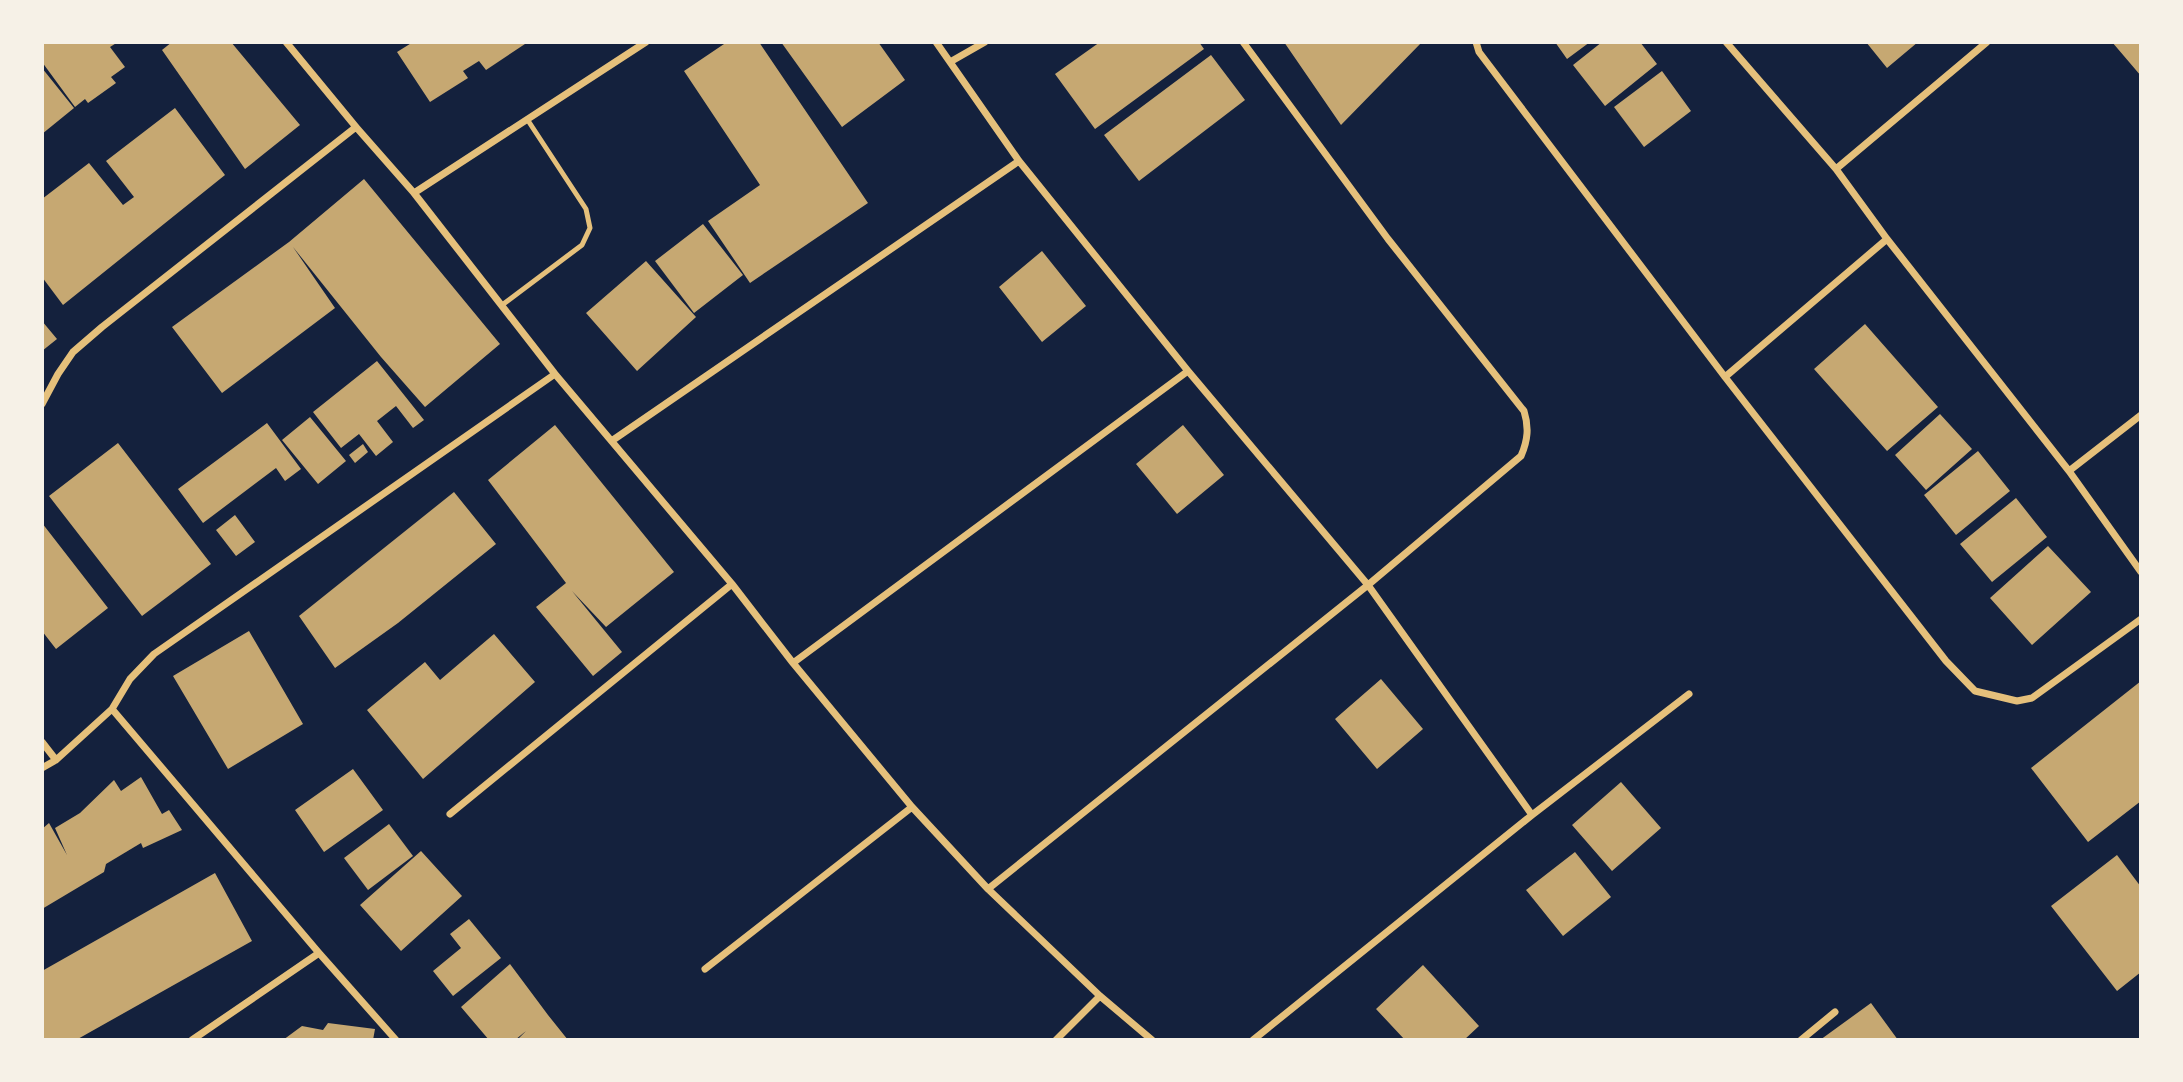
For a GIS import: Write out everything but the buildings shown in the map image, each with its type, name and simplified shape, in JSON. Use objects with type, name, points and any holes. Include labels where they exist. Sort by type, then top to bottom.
[{"type":"street","points":[[286,42],[414,193],[555,374],[732,584],[793,663],[912,807],[988,889],[1100,996],[1152,1040]]},
{"type":"street","points":[[414,193],[646,42]]},
{"type":"street","points":[[936,42],[1019,161],[1188,371],[1368,585],[1532,816]]},
{"type":"street","points":[[950,62],[985,42]]},
{"type":"street","points":[[988,889],[1368,585],[1521,456],[1527,442],[1528,423],[1524,411],[1388,239],[1243,42]]},
{"type":"street","points":[[1476,42],[1479,52],[1726,377],[1946,661],[1975,691],[2017,701],[2032,698],[2141,619]]},
{"type":"street","points":[[1726,42],[1836,169],[1887,239],[2069,471],[2141,572]]},
{"type":"street","points":[[1836,169],[1987,42]]},
{"type":"street","points":[[42,404],[73,352],[356,127]]},
{"type":"street","points":[[613,440],[1019,161]]},
{"type":"street","points":[[1726,377],[1887,239]]},
{"type":"street","points":[[793,663],[1188,371]]},
{"type":"street","points":[[42,768],[56,760],[112,709],[130,680],[154,654],[555,374]]},
{"type":"street","points":[[2069,471],[2141,415]]},
{"type":"street","points":[[450,814],[732,584]]},
{"type":"street","points":[[1253,1040],[1689,694]]},
{"type":"street","points":[[112,709],[396,1040]]},
{"type":"street","points":[[42,742],[56,760]]},
{"type":"street","points":[[705,969],[912,807]]},
{"type":"street","points":[[192,1040],[319,953]]},
{"type":"street","points":[[1056,1040],[1100,996]]},
{"type":"street","points":[[1801,1040],[1835,1012]]},
{"type":"lane","points":[[502,305],[582,245],[590,228],[586,209],[527,120]]}]
